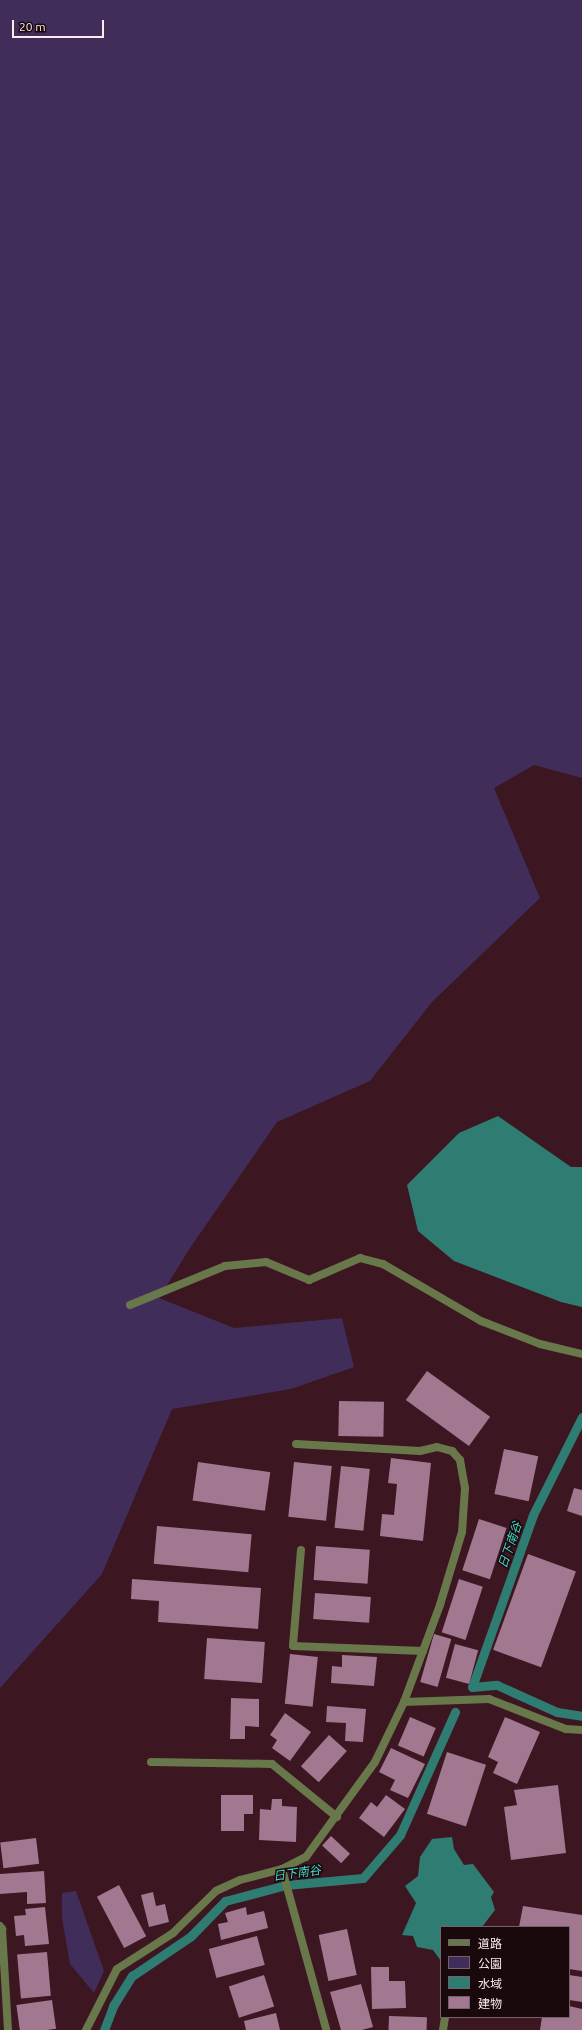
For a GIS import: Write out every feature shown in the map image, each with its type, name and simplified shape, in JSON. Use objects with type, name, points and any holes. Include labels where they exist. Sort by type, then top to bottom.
[{"type":"street","points":[[130,1305],[225,1266],[266,1262],[309,1280],[360,1258],[383,1264],[481,1321],[540,1344],[582,1354]]},
{"type":"street","points":[[86,2030],[117,1969],[173,1933],[216,1892],[240,1880],[282,1869],[306,1858],[337,1817],[375,1762],[404,1702],[440,1605],[462,1532],[465,1488],[460,1460],[452,1451],[437,1447],[420,1450],[296,1444]]},
{"type":"street","points":[[301,1550],[293,1646],[423,1651]]},
{"type":"street","points":[[404,1702],[489,1699],[566,1728],[582,1730]]},
{"type":"street","points":[[151,1762],[272,1764],[337,1817]]},
{"type":"street","points":[[282,1869],[326,2029]]},
{"type":"street","points":[[0,1926],[2,1929],[8,2030]]},
{"type":"street","points":[[443,2030],[445,2018]]},
{"type":"green space","points":[[0,0],[582,0],[582,778],[534,765],[494,788],[540,898],[432,1002],[370,1081],[277,1122],[190,1248],[159,1298],[234,1328],[342,1318],[354,1367],[291,1389],[172,1409],[102,1574],[0,1688]]},
{"type":"green space","points":[[76,1891],[104,1971],[94,1993],[70,1964],[62,1918],[62,1893]]},
{"type":"water","points":[[498,1116],[571,1167],[582,1167],[582,1307],[561,1302],[454,1261],[418,1231],[407,1185],[459,1133]]},
{"type":"water","points":[[452,1837],[454,1849],[464,1865],[473,1864],[494,1892],[491,1897],[495,1910],[483,1926],[440,1926],[440,1960],[433,1950],[417,1947],[413,1936],[402,1935],[416,1903],[405,1886],[418,1876],[420,1857],[432,1839]]},
{"type":"building","points":[[427,1371],[490,1417],[469,1446],[406,1400]]},
{"type":"building","points":[[339,1401],[384,1402],[383,1437],[338,1436]]},
{"type":"building","points":[[504,1449],[538,1456],[529,1501],[494,1494]]},
{"type":"building","points":[[391,1458],[431,1463],[423,1541],[380,1536],[382,1514],[394,1515],[397,1484],[388,1483]]},
{"type":"building","points":[[198,1462],[270,1472],[265,1511],[193,1501]]},
{"type":"building","points":[[294,1462],[332,1466],[326,1521],[288,1517]]},
{"type":"building","points":[[341,1466],[370,1469],[363,1531],[335,1528]]},
{"type":"building","points":[[574,1488],[582,1490],[582,1516],[567,1511]]},
{"type":"building","points":[[479,1519],[507,1528],[490,1579],[462,1570]]},
{"type":"building","points":[[157,1526],[252,1534],[248,1572],[154,1564]]},
{"type":"building","points":[[316,1546],[370,1550],[367,1584],[314,1580]]},
{"type":"building","points":[[528,1554],[576,1571],[541,1667],[493,1650]]},
{"type":"building","points":[[132,1579],[261,1588],[258,1629],[158,1622],[159,1601],[131,1599]]},
{"type":"building","points":[[459,1579],[483,1587],[465,1640],[442,1632]]},
{"type":"building","points":[[315,1593],[371,1597],[369,1623],[313,1619]]},
{"type":"building","points":[[434,1634],[451,1639],[438,1687],[420,1682]]},
{"type":"building","points":[[207,1638],[265,1642],[262,1683],[204,1679]]},
{"type":"building","points":[[455,1644],[478,1650],[469,1684],[446,1678]]},
{"type":"building","points":[[290,1654],[318,1657],[313,1707],[285,1704]]},
{"type":"building","points":[[342,1655],[377,1657],[374,1686],[331,1683],[332,1666],[342,1667]]},
{"type":"building","points":[[231,1698],[259,1699],[259,1727],[245,1726],[245,1739],[230,1739]]},
{"type":"building","points":[[327,1706],[366,1709],[363,1742],[345,1741],[346,1723],[326,1722]]},
{"type":"building","points":[[285,1713],[311,1732],[290,1761],[272,1748],[277,1740],[270,1735]]},
{"type":"building","points":[[410,1717],[436,1728],[424,1756],[398,1746]]},
{"type":"building","points":[[505,1717],[540,1732],[517,1784],[493,1773],[498,1762],[488,1757]]},
{"type":"building","points":[[329,1735],[347,1751],[319,1782],[301,1766]]},
{"type":"building","points":[[391,1748],[425,1764],[408,1798],[390,1790],[395,1780],[379,1772]]},
{"type":"building","points":[[447,1752],[486,1765],[466,1826],[427,1814]]},
{"type":"building","points":[[558,1785],[566,1853],[511,1860],[504,1807],[517,1805],[514,1790]]},
{"type":"building","points":[[221,1795],[253,1795],[253,1814],[244,1814],[244,1831],[221,1831]]},
{"type":"building","points":[[386,1795],[405,1809],[384,1837],[359,1818],[371,1802],[377,1807]]},
{"type":"building","points":[[272,1799],[282,1799],[282,1806],[297,1807],[296,1842],[259,1840],[260,1809],[271,1810]]},
{"type":"building","points":[[331,1836],[350,1854],[341,1863],[322,1846]]},
{"type":"building","points":[[36,1838],[39,1864],[3,1868],[0,1842]]},
{"type":"building","points":[[44,1871],[46,1903],[27,1904],[27,1892],[0,1894],[0,1874]]},
{"type":"building","points":[[119,1885],[146,1936],[124,1948],[97,1897]]},
{"type":"building","points":[[153,1892],[156,1906],[165,1904],[169,1922],[149,1927],[141,1895]]},
{"type":"building","points":[[523,1906],[582,1915],[582,1971],[570,1969],[570,1926],[519,1926]]},
{"type":"building","points":[[45,1907],[49,1944],[25,1946],[24,1935],[16,1936],[14,1916],[26,1915],[25,1909]]},
{"type":"building","points":[[246,1907],[247,1915],[264,1911],[268,1928],[221,1940],[218,1924],[228,1922],[225,1913]]},
{"type":"building","points":[[347,1929],[357,1975],[328,1981],[319,1935]]},
{"type":"building","points":[[257,1936],[265,1965],[216,1978],[209,1949]]},
{"type":"building","points":[[47,1952],[51,1996],[21,1998],[17,1955]]},
{"type":"building","points":[[371,1967],[389,1967],[389,1981],[405,1981],[406,2008],[372,2009]]},
{"type":"building","points":[[264,1975],[274,2006],[239,2018],[229,1986]]},
{"type":"building","points":[[570,1975],[582,1977],[582,2002],[570,2000]]},
{"type":"building","points":[[361,1984],[373,2027],[362,2030],[341,2030],[330,1992]]},
{"type":"building","points":[[52,2000],[56,2029],[20,2030],[16,2005]]},
{"type":"building","points":[[570,2006],[582,2009],[582,2030],[540,2030],[542,2018],[570,2018]]},
{"type":"building","points":[[276,2013],[280,2030],[246,2030],[244,2021]]},
{"type":"building","points":[[389,2016],[427,2017],[427,2030],[389,2030]]},
{"type":"waterway","name":"日下南谷","points":[[582,1417],[533,1515],[472,1687],[497,1685],[557,1712],[582,1716]]},
{"type":"waterway","name":"日下南谷","points":[[104,2030],[113,2006],[132,1976],[191,1936],[225,1901],[286,1885],[363,1878],[400,1835],[455,1712]]}]
